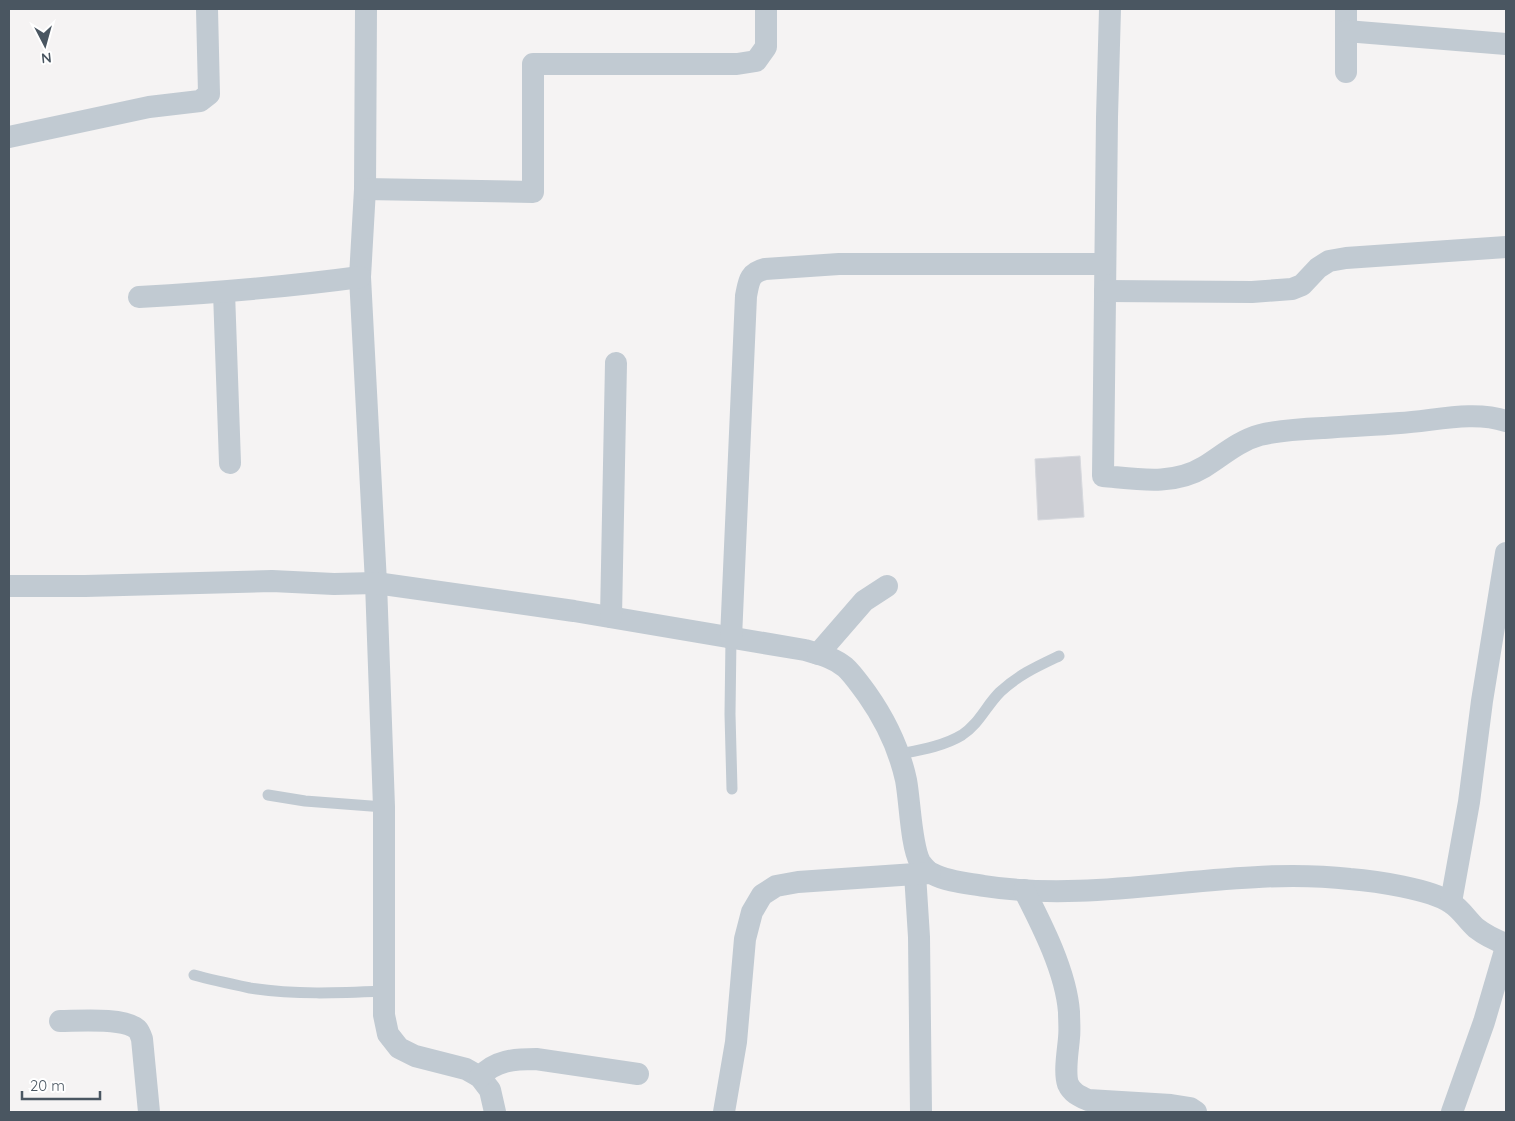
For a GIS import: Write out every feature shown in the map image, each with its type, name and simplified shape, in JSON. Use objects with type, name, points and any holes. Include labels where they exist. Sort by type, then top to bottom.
[{"type":"street","points":[[9,137],[148,107],[204,99],[209,94],[207,9]]},
{"type":"street","points":[[366,9],[366,189],[360,277],[376,583],[384,807],[384,1015],[388,1034],[399,1048],[414,1056],[466,1069],[480,1076],[490,1090],[496,1112]]},
{"type":"street","points":[[366,189],[533,192],[533,64],[737,64],[756,61],[766,47],[766,9]]},
{"type":"street","points":[[1110,9],[1103,476],[1152,480],[1180,478],[1202,468],[1238,444],[1259,435],[1292,430],[1419,422],[1464,417],[1496,418],[1506,421]]},
{"type":"street","points":[[1346,9],[1346,72]]},
{"type":"street","points":[[1346,31],[1506,44]]},
{"type":"street","points":[[1105,291],[1279,291],[1302,285],[1318,268],[1330,261],[1346,258],[1506,247]]},
{"type":"street","points":[[731,638],[746,296],[750,278],[756,271],[839,264],[1105,264]]},
{"type":"street","points":[[139,297],[288,287],[360,277]]},
{"type":"street","points":[[224,292],[230,463]]},
{"type":"street","points":[[611,617],[616,364]]},
{"type":"street","points":[[1450,902],[1469,802],[1482,701],[1506,554]]},
{"type":"street","points":[[9,586],[272,581],[334,584],[376,583],[611,617],[805,650],[828,657],[845,667],[883,717],[900,754],[906,782],[916,848],[923,873],[919,937],[921,1112]]},
{"type":"street","points":[[818,654],[864,601],[887,586]]},
{"type":"street","points":[[724,1112],[736,1042],[744,939],[752,912],[762,895],[776,886],[798,882],[923,873],[943,879],[1007,890],[1104,889],[1267,875],[1305,875],[1391,885],[1427,893],[1450,902],[1475,927],[1506,946],[1484,1022],[1452,1112]]},
{"type":"street","points":[[1024,890],[1041,924],[1063,984],[1069,1010],[1068,1083],[1076,1095],[1088,1100],[1171,1105],[1190,1108],[1196,1112]]},
{"type":"street","points":[[60,1021],[117,1022],[129,1024],[138,1029],[142,1039],[149,1112]]},
{"type":"street","points":[[480,1076],[487,1068],[502,1062],[520,1059],[638,1074]]},
{"type":"lane","points":[[731,638],[730,714],[732,789]]},
{"type":"lane","points":[[900,754],[936,745],[961,736],[973,727],[999,693],[1014,680],[1060,656]]},
{"type":"lane","points":[[268,796],[305,802],[384,807]]},
{"type":"lane","points":[[194,975],[251,988],[280,991],[345,993],[384,991]]},
{"type":"building","points":[[1080,456],[1084,517],[1038,520],[1035,459]]}]
